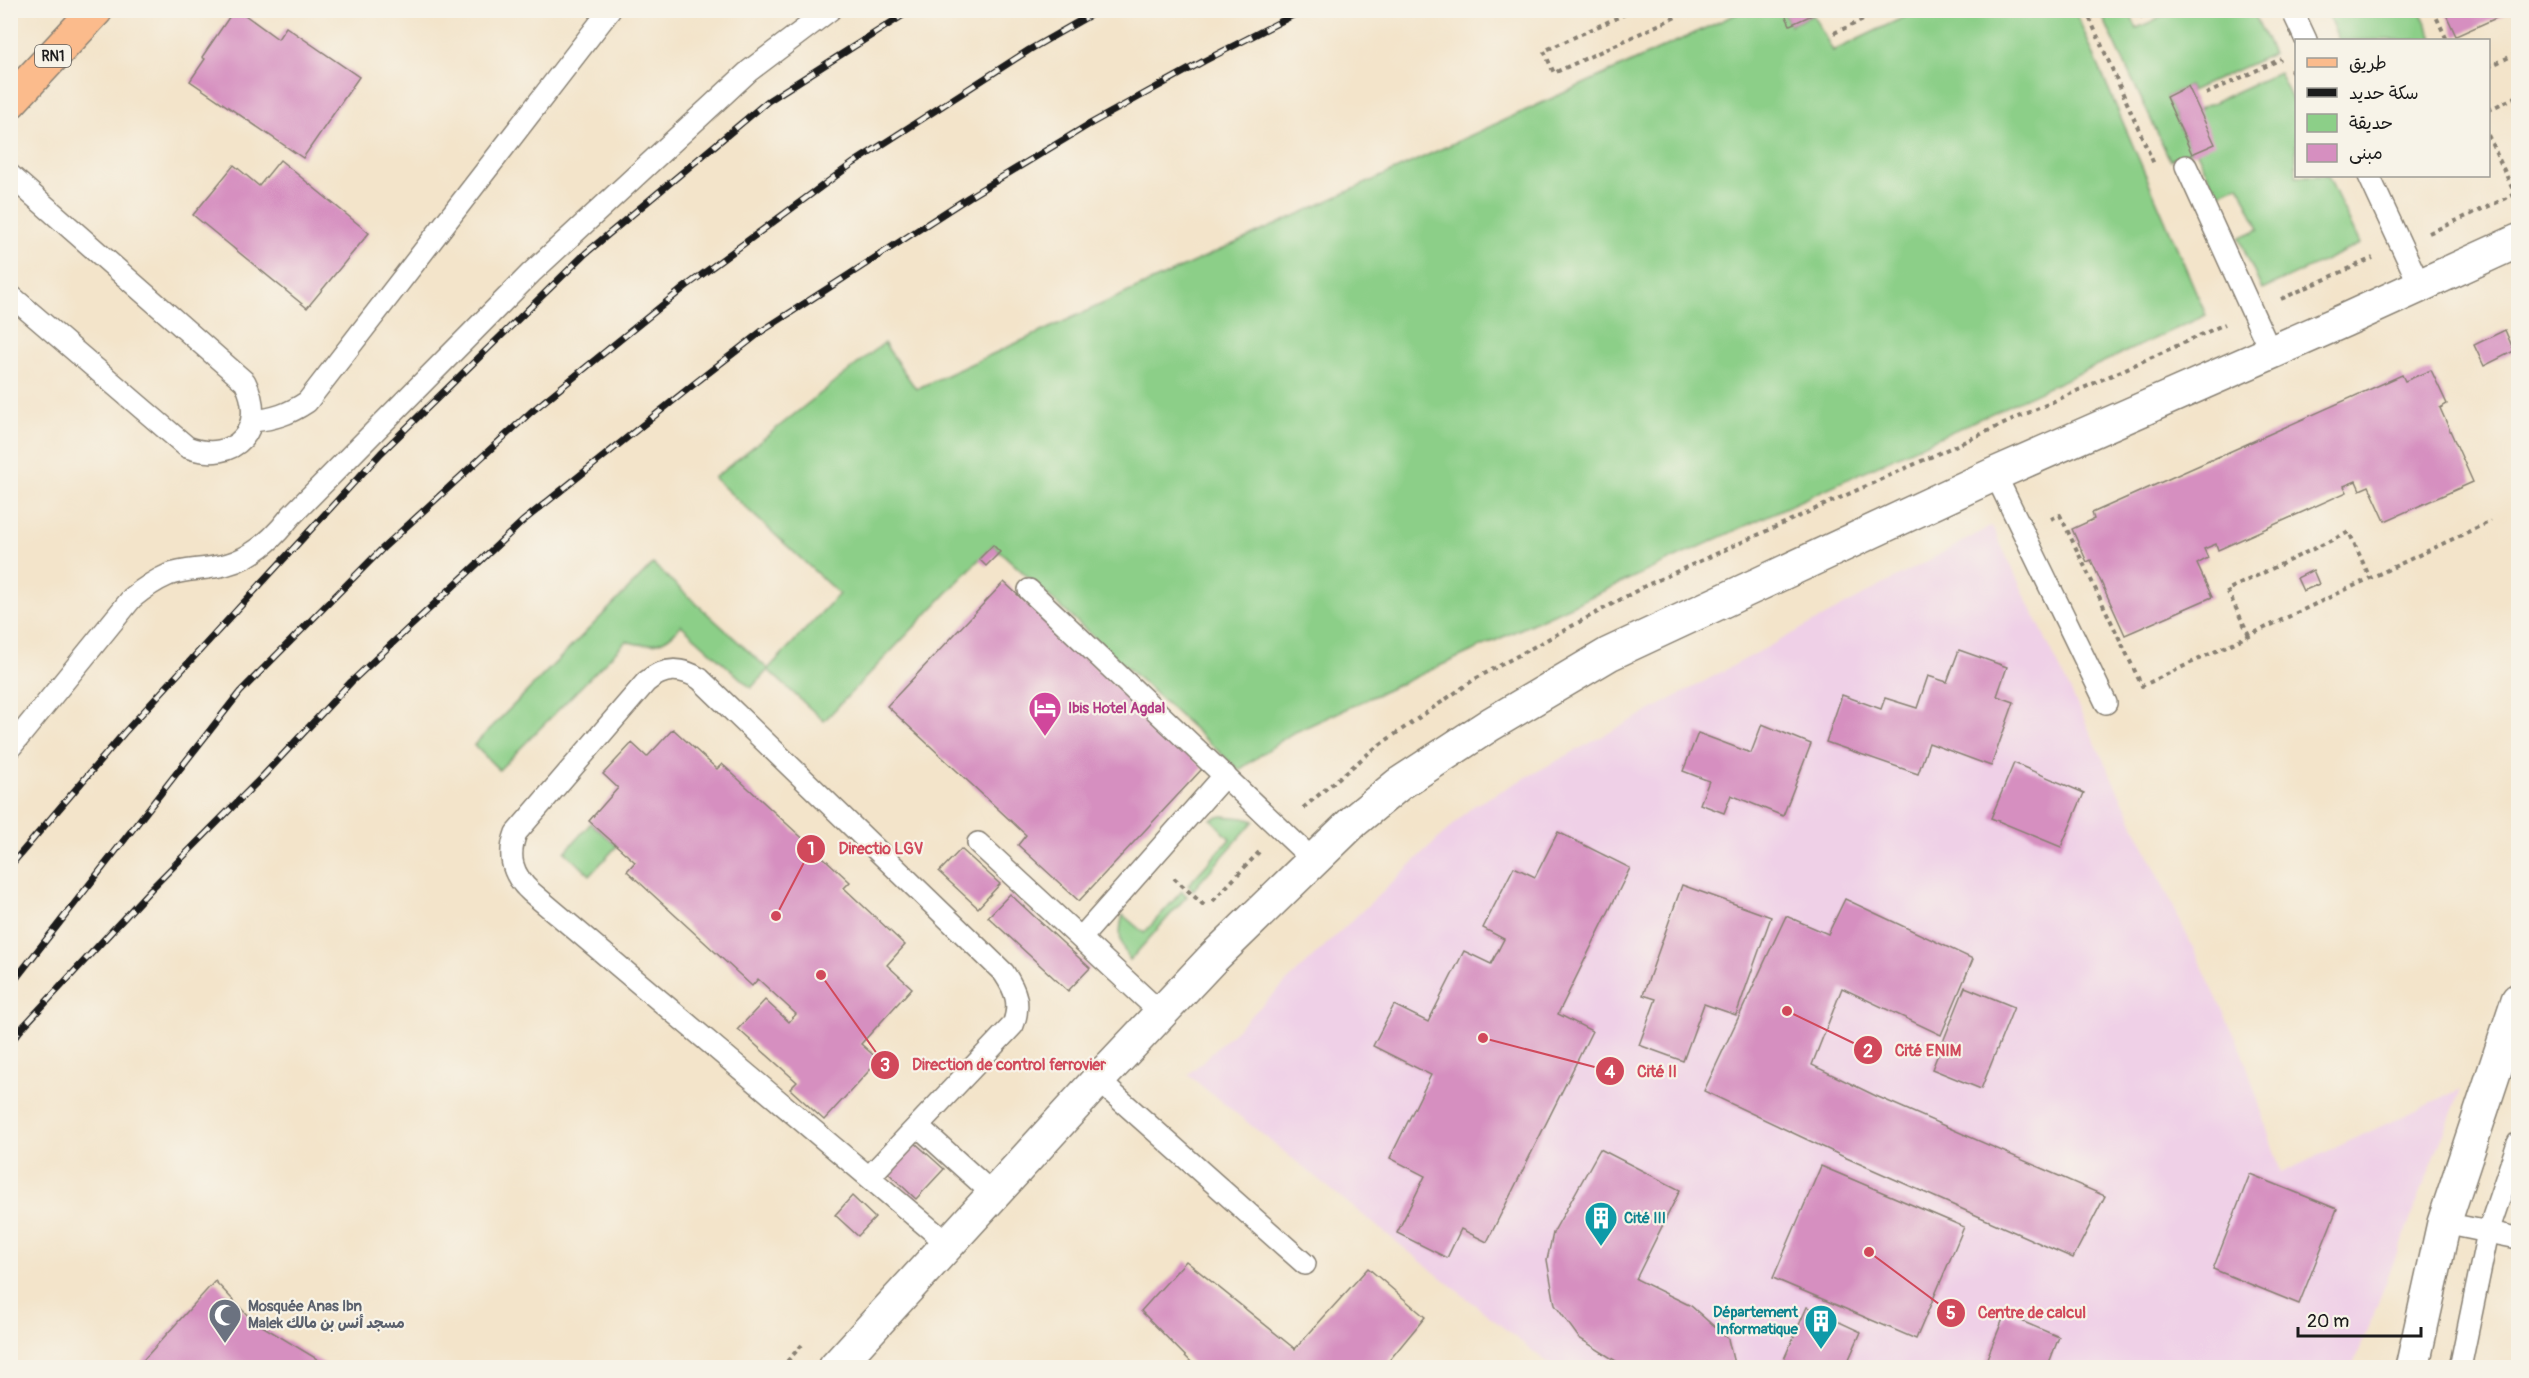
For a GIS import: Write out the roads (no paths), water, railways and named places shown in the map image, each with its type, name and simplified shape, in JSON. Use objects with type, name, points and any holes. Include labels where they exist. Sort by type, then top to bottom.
[{"type":"main road","name":"RN1","points":[[10,102],[96,10]]},
{"type":"street","points":[[843,1365],[993,1194],[1161,1012],[1313,860],[1399,784],[1491,724],[1609,654],[1995,474],[2518,241]]},
{"type":"street","points":[[2412,1368],[2444,1223],[2518,1000]]},
{"type":"lane","points":[[252,421],[272,419],[291,413],[307,402],[610,10]]},
{"type":"lane","points":[[10,747],[132,598],[149,585],[168,575],[189,569],[216,567],[241,559],[260,549],[531,273],[749,71],[830,10]]},
{"type":"lane","points":[[2292,10],[2306,39]]},
{"type":"lane","points":[[2186,166],[2271,352]]},
{"type":"lane","points":[[10,175],[245,382],[254,407],[247,433],[238,444],[226,450],[213,453],[187,447],[10,295]]},
{"type":"lane","points":[[2369,177],[2420,286]]},
{"type":"lane","points":[[1995,474],[2106,703]]},
{"type":"lane","points":[[1029,590],[1313,860]]},
{"type":"lane","points":[[869,1177],[1013,1025],[1018,1003],[1016,991],[1004,973],[700,679],[682,670],[672,670],[653,676],[516,833],[511,852],[514,872],[531,892],[948,1244]]},
{"type":"lane","points":[[1081,938],[1225,776]]},
{"type":"lane","points":[[978,843],[1161,1012]]},
{"type":"lane","points":[[1098,1080],[1305,1264]]},
{"type":"lane","points":[[918,1126],[993,1194]]},
{"type":"lane","points":[[2460,1368],[2488,1232],[2518,1143]]},
{"type":"lane","points":[[2444,1223],[2518,1238]]},
{"type":"railway","points":[[10,866],[124,733],[381,453],[586,253],[768,101],[911,10]]},
{"type":"railway","points":[[10,986],[240,692],[383,548],[531,412],[685,287],[852,164],[1029,50],[1099,10]]},
{"type":"railway","points":[[10,1043],[151,889],[264,775],[351,682],[523,521],[694,384],[762,331],[969,197],[1088,125],[1303,10]]},
{"type":"place","name":"Ibis Hotel Agdal","points":[[1045,737]]},
{"type":"place","name":"Directio LGV","points":[[776,916]]},
{"type":"place","name":"Direction de control ferrovier","points":[[821,975]]},
{"type":"place","name":"Cité ENIM","points":[[1787,1011]]},
{"type":"place","name":"Cité II","points":[[1483,1038]]},
{"type":"place","name":"Cité III","points":[[1601,1247]]},
{"type":"place","name":"Centre de calcul","points":[[1869,1252]]},
{"type":"place","name":"Mosquée Anas Ibn Malek مسجد أنس بن مالك","points":[[225,1344]]},
{"type":"place","name":"Département Informatique","points":[[1821,1350]]}]
